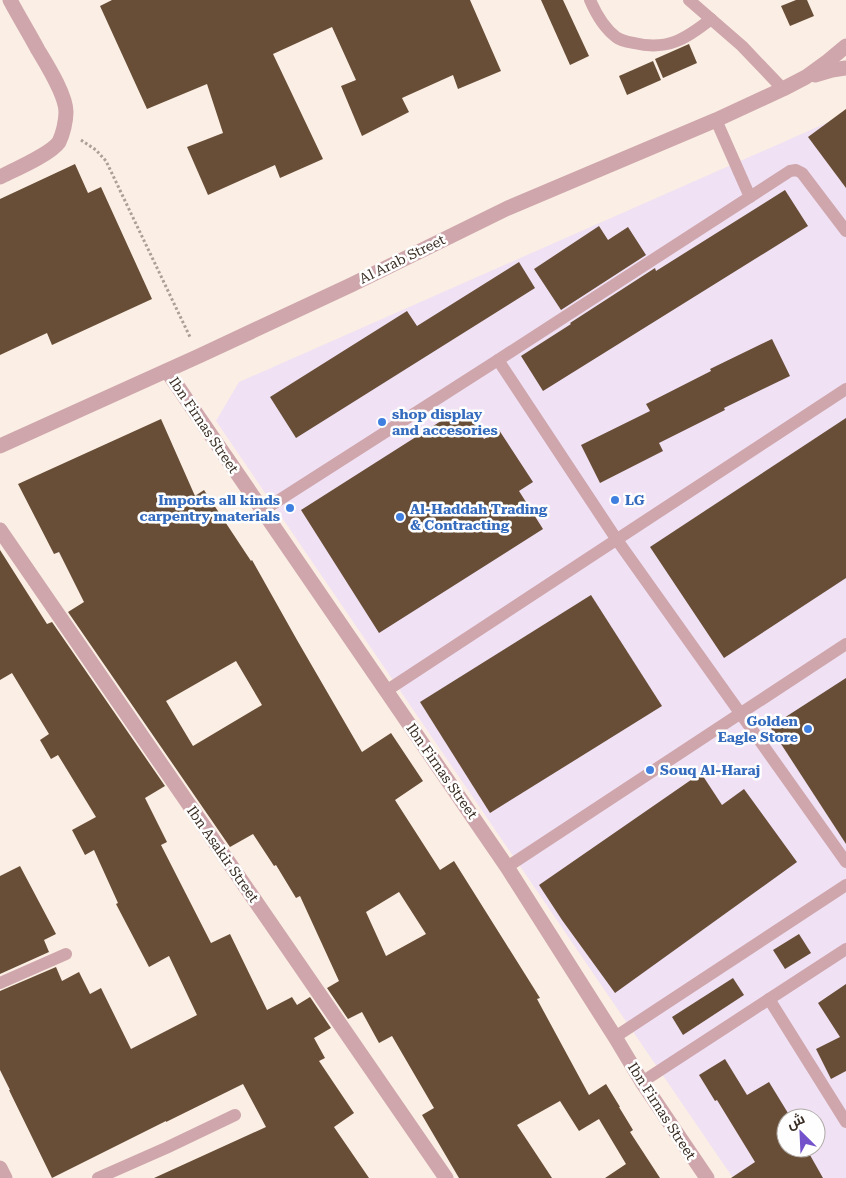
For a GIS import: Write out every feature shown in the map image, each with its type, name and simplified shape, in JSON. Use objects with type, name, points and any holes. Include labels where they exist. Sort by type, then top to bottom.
[{"type":"street","points":[[0,177],[45,154],[58,143],[64,128],[66,111],[53,76],[10,0]]},
{"type":"street","name":"Al Arab Street","points":[[0,446],[351,285],[508,208],[716,120],[783,89],[806,77],[846,46]]},
{"type":"street","name":"Al Arab Street","points":[[806,77],[846,68]]},
{"type":"street","name":"Ibn Firnas Street","points":[[167,371],[507,867],[615,1036],[642,1082],[707,1178]]},
{"type":"street","name":"Ibn Asakir Street","points":[[0,530],[446,1178]]},
{"type":"street","points":[[0,1168],[6,1178]]},
{"type":"lane","points":[[590,0],[603,24],[618,39],[644,46],[667,45],[693,33],[711,19]]},
{"type":"lane","points":[[689,0],[742,46],[783,89]]},
{"type":"lane","points":[[716,120],[750,197]]},
{"type":"lane","points":[[262,511],[790,171],[799,171],[846,231]]},
{"type":"lane","points":[[498,360],[617,540],[846,862]]},
{"type":"lane","points":[[386,691],[846,389]]},
{"type":"lane","points":[[507,867],[846,644]]},
{"type":"lane","points":[[615,1036],[846,885]]},
{"type":"lane","points":[[642,1082],[846,949]]},
{"type":"lane","points":[[0,983],[66,954]]},
{"type":"lane","points":[[769,1000],[846,1122]]},
{"type":"lane","points":[[98,1178],[235,1115]]},
{"type":"path","points":[[64,128],[96,150],[106,162],[199,356]]},
{"type":"shaded area","name":"Souq Al-Haraj","points":[[831,121],[846,123],[846,1178],[733,1178],[216,421],[239,382]]},
{"type":"building","points":[[112,0],[470,0],[501,71],[458,89],[453,75],[402,98],[409,112],[362,136],[341,86],[356,80],[332,27],[273,54],[323,159],[280,178],[275,165],[208,195],[187,147],[223,133],[207,84],[147,109],[100,6]]},
{"type":"building","points":[[541,0],[563,0],[589,56],[570,65]]},
{"type":"building","points":[[796,0],[807,0],[814,16],[790,26],[781,6]]},
{"type":"building","points":[[689,44],[697,63],[663,78],[655,59]]},
{"type":"building","points":[[653,61],[661,80],[627,95],[619,76]]},
{"type":"building","points":[[846,109],[846,188],[808,137]]},
{"type":"building","points":[[75,164],[88,193],[101,187],[152,299],[52,345],[47,333],[0,355],[0,199]]},
{"type":"building","points":[[785,190],[808,226],[543,391],[521,356],[655,268],[656,271]]},
{"type":"building","points":[[599,226],[608,240],[628,227],[646,255],[561,310],[534,269]]},
{"type":"building","points":[[519,262],[535,288],[296,438],[270,397],[407,311],[417,326]]},
{"type":"building","points":[[772,339],[790,376],[724,408],[725,410],[659,443],[663,451],[600,483],[581,445],[650,411],[646,404],[711,371],[710,369]]},
{"type":"building","points":[[463,407],[484,439],[499,430],[533,482],[519,491],[543,529],[379,633],[301,510]]},
{"type":"building","points":[[846,418],[846,578],[724,658],[650,547]]},
{"type":"building","points":[[161,419],[195,496],[204,490],[252,560],[362,752],[391,733],[423,781],[395,800],[440,870],[454,861],[540,998],[537,999],[589,1095],[606,1084],[633,1130],[630,1132],[660,1178],[605,1178],[626,1164],[599,1119],[579,1131],[560,1101],[517,1125],[552,1178],[459,1178],[422,1115],[434,1108],[392,1036],[379,1043],[362,1012],[348,1019],[327,988],[339,981],[300,896],[296,898],[276,865],[274,866],[253,834],[230,847],[68,612],[84,602],[59,552],[54,554],[18,484]],"holes":[[[236,661],[262,705],[193,746],[166,701]],[[399,892],[426,934],[386,956],[366,912]]]},
{"type":"building","points":[[0,550],[47,624],[52,622],[165,786],[145,798],[167,842],[161,845],[211,943],[230,934],[267,1010],[292,997],[297,1005],[310,997],[331,1028],[314,1038],[325,1058],[319,1061],[354,1113],[334,1127],[369,1178],[154,1178],[266,1127],[243,1084],[52,1178],[0,1070],[0,991],[56,967],[62,981],[79,972],[90,994],[101,988],[131,1049],[197,1015],[169,956],[149,967],[116,904],[118,903],[94,850],[85,855],[72,830],[96,817],[58,755],[51,759],[40,740],[49,734],[12,673],[0,680]]},
{"type":"building","points":[[591,595],[662,706],[490,813],[420,702]]},
{"type":"building","points":[[846,678],[846,844],[770,727]]},
{"type":"building","points":[[701,773],[722,805],[744,789],[797,862],[615,993],[539,885]]},
{"type":"building","points":[[20,866],[56,934],[44,940],[49,952],[0,974],[0,876]]},
{"type":"building","points":[[799,934],[811,953],[785,969],[773,950]]},
{"type":"building","points":[[733,978],[744,995],[683,1035],[672,1017]]},
{"type":"building","points":[[846,984],[846,1071],[831,1079],[816,1049],[840,1037],[818,1003]]},
{"type":"building","points":[[725,1059],[747,1095],[769,1082],[785,1108],[776,1108],[776,1158],[812,1158],[823,1178],[731,1178],[755,1162],[717,1100],[715,1101],[699,1075]]},
{"type":"place","name":"shop display and accesories","points":[[382,422]]},
{"type":"place","name":"LG","points":[[615,500]]},
{"type":"place","name":"Imports all kinds carpentry materials","points":[[290,508]]},
{"type":"place","name":"Al-Haddah Trading & Contracting","points":[[400,517]]},
{"type":"place","name":"Golden Eagle Store","points":[[808,729]]},
{"type":"place","name":"Souq Al-Haraj","points":[[650,770]]}]
